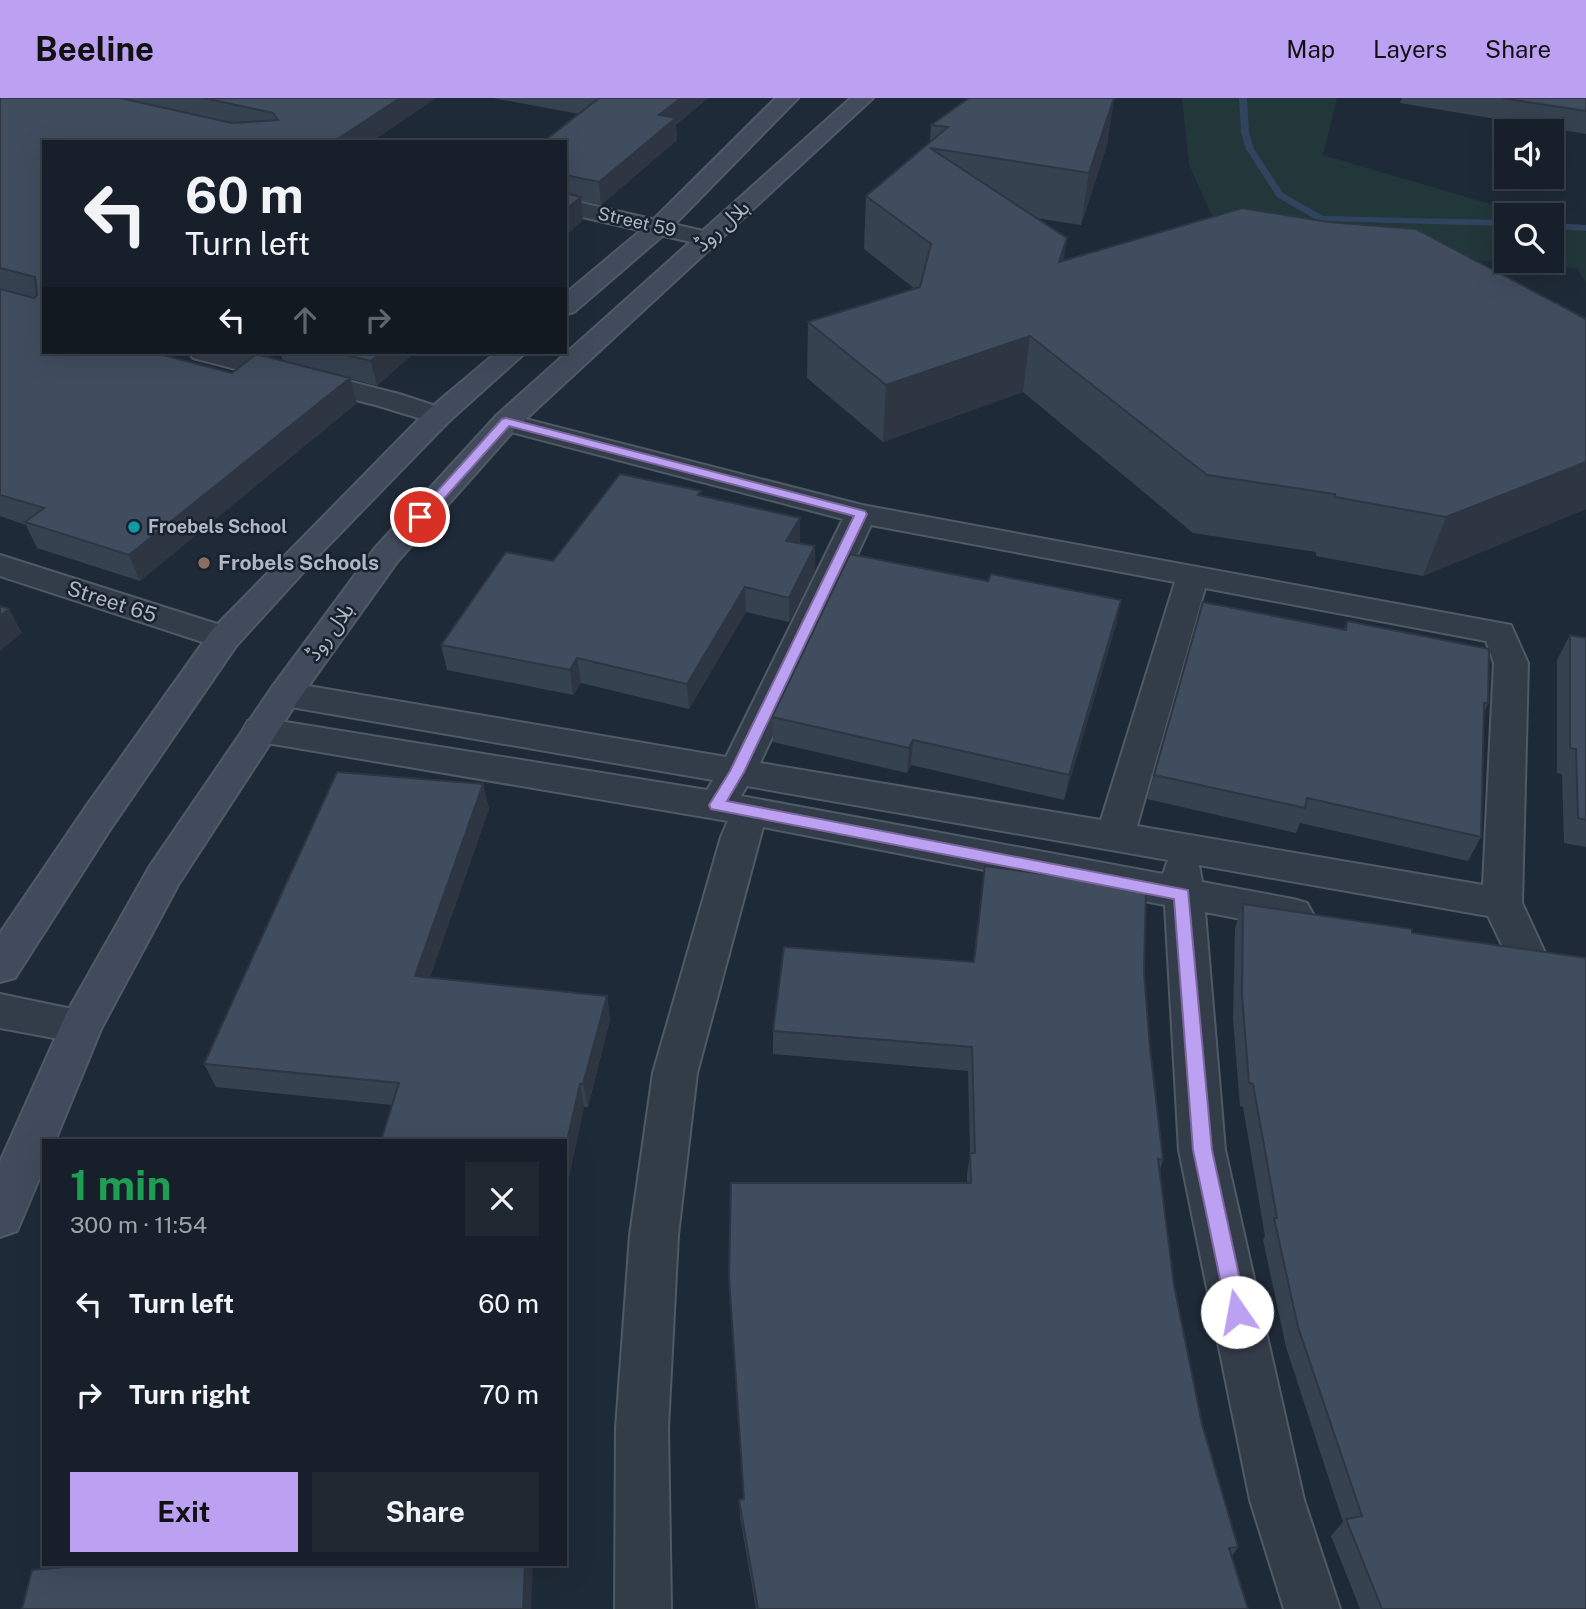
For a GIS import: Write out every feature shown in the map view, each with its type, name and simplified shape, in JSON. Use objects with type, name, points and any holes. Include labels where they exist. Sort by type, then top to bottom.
[{"type":"street","name":"ہلال روڈ","points":[[567,305],[659,227],[788,98]]},
{"type":"street","name":"ہلال روڈ","points":[[0,1216],[81,1026],[164,876],[285,694],[386,555],[506,422],[863,98]]},
{"type":"street","name":"Street 59","points":[[567,206],[708,239]]},
{"type":"street","points":[[210,354],[389,400],[438,416]]},
{"type":"street","points":[[0,965],[98,818],[224,638],[438,416],[511,354]]},
{"type":"street","points":[[506,422],[861,514],[1499,633],[1511,663],[1502,903],[1545,959],[1487,949]]},
{"type":"street","points":[[643,1609],[642,1428],[654,1235],[675,1073],[740,836],[735,796],[861,514]]},
{"type":"street","name":"Street 65","points":[[0,565],[224,638]]},
{"type":"street","points":[[1115,836],[1193,575]]},
{"type":"street","points":[[285,694],[1182,894],[1328,920]]},
{"type":"street","points":[[261,730],[735,796],[1115,836],[1502,903]]},
{"type":"street","points":[[1183,848],[1182,894],[1202,1150],[1277,1500],[1312,1609]]},
{"type":"street","points":[[0,1012],[81,1026]]},
{"type":"green space","points":[[1182,98],[1337,98],[1323,155],[1494,205],[1494,262],[1224,242],[1189,165]]},
{"type":"green space","points":[[1564,226],[1586,232],[1586,283],[1577,268],[1564,267]]},
{"type":"building","points":[[0,98],[120,98],[232,123],[278,120],[273,113],[204,98],[400,98],[336,140],[42,140],[42,354],[159,354],[232,373],[256,354],[350,378],[129,555],[25,522],[44,508],[0,495],[0,289],[34,298],[37,295],[35,277],[0,268]]},
{"type":"building","points":[[599,98],[681,98],[659,115],[676,118],[599,182],[567,175],[567,140],[546,140]]},
{"type":"building","points":[[969,98],[1114,98],[1089,173],[930,148],[1067,238],[1059,262],[1242,208],[1328,222],[1416,229],[1494,270],[1494,273],[1499,273],[1586,319],[1586,462],[1446,517],[1335,497],[1335,494],[1207,475],[1030,336],[886,385],[808,322],[920,287],[931,244],[866,196],[948,127],[931,125]]},
{"type":"building","points":[[1502,98],[1586,98],[1586,111]]},
{"type":"building","points":[[567,194],[581,197],[567,208]]},
{"type":"building","points":[[341,354],[380,354],[371,361]]},
{"type":"building","points":[[620,474],[701,491],[698,495],[800,518],[786,541],[815,546],[789,598],[745,587],[687,684],[577,658],[570,670],[441,645],[506,552],[553,561]]},
{"type":"building","points":[[850,554],[988,581],[991,574],[1121,600],[1069,775],[913,740],[909,748],[772,717]]},
{"type":"building","points":[[1203,602],[1346,630],[1347,621],[1489,649],[1488,703],[1484,703],[1481,837],[1307,798],[1305,808],[1154,775]]},
{"type":"building","points":[[0,606],[9,609],[0,616]]},
{"type":"building","points":[[1570,635],[1586,638],[1586,820],[1578,818],[1576,749],[1570,748]]},
{"type":"building","points":[[337,772],[483,784],[415,976],[607,996],[583,1084],[580,1084],[567,1141],[567,1139],[382,1139],[399,1083],[204,1064]]},
{"type":"building","points":[[985,866],[1146,888],[1144,973],[1163,1160],[1158,1159],[1174,1285],[1202,1424],[1238,1547],[1229,1548],[1248,1609],[758,1609],[739,1500],[744,1499],[729,1277],[731,1183],[971,1183],[970,1153],[975,1153],[972,1047],[773,1031],[784,947],[974,962]]},
{"type":"building","points":[[1243,904],[1412,929],[1412,933],[1586,958],[1586,1609],[1382,1609],[1346,1519],[1362,1516],[1298,1327],[1274,1218],[1277,1218],[1253,1084],[1249,1083],[1242,995]]},
{"type":"building","points":[[77,1566],[525,1566],[523,1609],[22,1609],[32,1570]]},
{"type":"waterway","points":[[1243,98],[1245,132],[1250,149],[1280,195],[1321,219],[1494,223]]},
{"type":"waterway","points":[[1564,227],[1586,228]]},
{"type":"place","name":"Froebels School","points":[[134,527]]},
{"type":"place","name":"Frobels Schools","points":[[204,563]]},
{"type":"route","points":[[420,517],[506,422],[861,514],[737,772],[716,805],[1182,894],[1202,1150],[1237,1312]]}]
